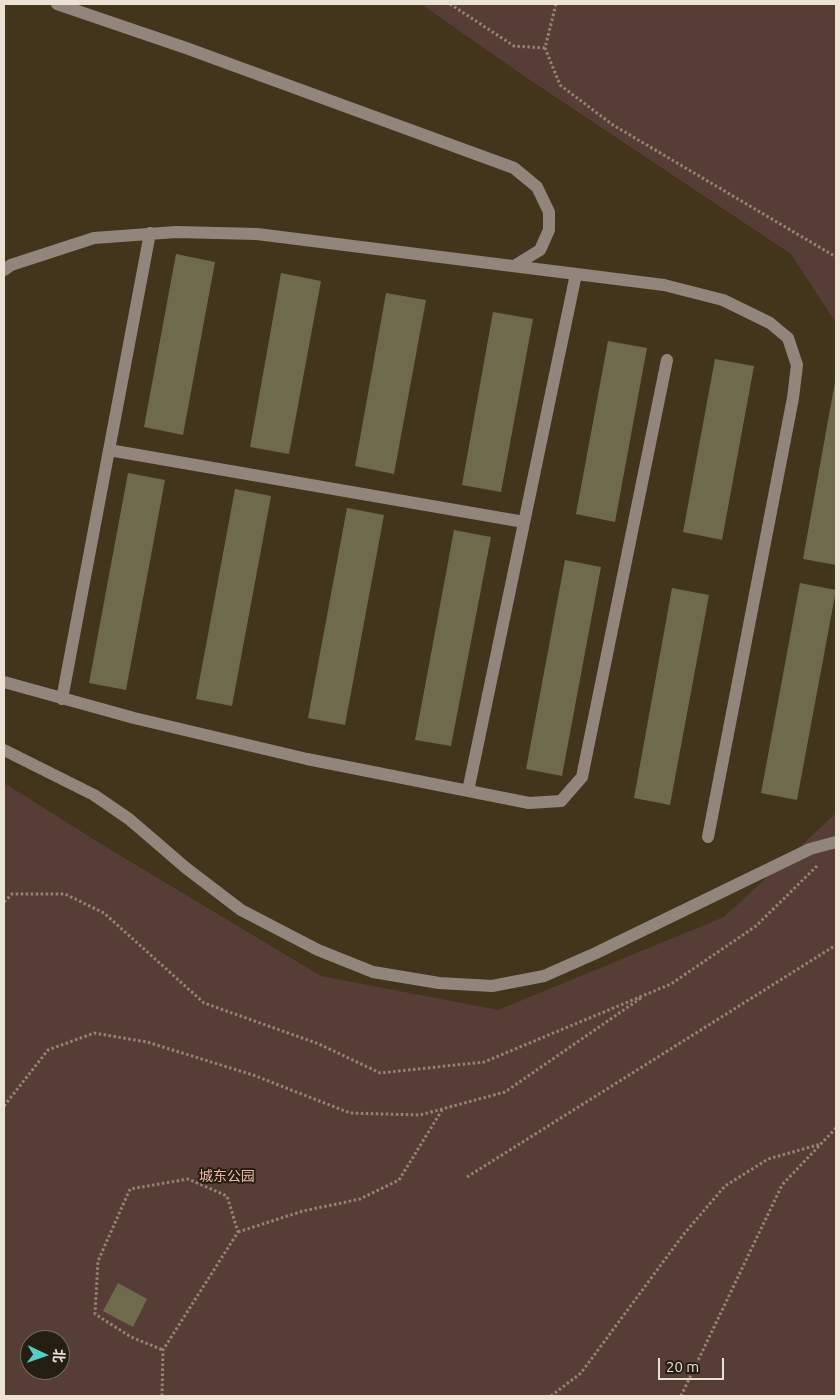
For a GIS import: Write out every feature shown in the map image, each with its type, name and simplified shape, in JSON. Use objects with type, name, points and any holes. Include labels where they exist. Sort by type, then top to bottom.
[{"type":"lane","points":[[57,4],[186,48],[514,168],[537,187],[549,212],[549,230],[540,250],[514,266]]},
{"type":"lane","points":[[4,270],[11,264],[94,238],[176,232],[258,234],[664,285],[723,300],[770,323],[788,338],[797,365],[793,398],[708,837]]},
{"type":"lane","points":[[62,698],[150,234]]},
{"type":"lane","points":[[468,791],[576,274]]},
{"type":"lane","points":[[4,682],[134,718],[306,759],[529,803],[561,801],[582,777],[667,360]]},
{"type":"lane","points":[[109,450],[524,522]]},
{"type":"lane","points":[[4,750],[94,795],[129,819],[186,868],[240,910],[318,950],[373,972],[439,983],[492,986],[544,976],[605,949],[810,849],[836,842]]},
{"type":"path","points":[[450,4],[514,46],[545,48]]},
{"type":"path","points":[[556,4],[545,48],[560,85],[613,125],[836,257]]},
{"type":"path","points":[[467,1177],[836,945]]},
{"type":"path","points":[[4,1106],[48,1050],[94,1033],[147,1042],[253,1075],[350,1113],[420,1115],[505,1092],[648,994]]},
{"type":"path","points":[[162,1396],[163,1350],[238,1232],[303,1212],[360,1198],[399,1180],[442,1109]]},
{"type":"path","points":[[681,1396],[782,1186],[836,1128]]},
{"type":"path","points":[[551,1396],[581,1373],[683,1235],[725,1186],[768,1159],[821,1144]]},
{"type":"path","points":[[163,1350],[130,1337],[96,1314],[98,1260],[130,1189],[188,1179],[227,1196],[238,1232]]},
{"type":"green space","points":[[421,4],[836,4],[836,323],[791,254],[521,74]]},
{"type":"green space","name":"城东公园","points":[[4,783],[106,847],[321,976],[498,1010],[724,917],[836,813],[836,1396],[4,1396]]},
{"type":"building","points":[[176,254],[215,262],[183,435],[144,427]]},
{"type":"building","points":[[281,273],[321,281],[289,454],[250,447]]},
{"type":"building","points":[[386,293],[426,300],[394,474],[355,466]]},
{"type":"building","points":[[493,312],[533,319],[501,492],[462,485]]},
{"type":"building","points":[[608,341],[647,348],[615,522],[576,514]]},
{"type":"building","points":[[715,359],[754,366],[722,540],[683,532]]},
{"type":"building","points":[[836,382],[836,565],[803,559]]},
{"type":"building","points":[[128,473],[165,480],[126,690],[89,683]]},
{"type":"building","points":[[235,489],[271,496],[232,706],[196,699]]},
{"type":"building","points":[[347,508],[384,515],[345,725],[308,718]]},
{"type":"building","points":[[454,530],[491,537],[451,746],[415,740]]},
{"type":"building","points":[[565,560],[601,567],[562,776],[526,769]]},
{"type":"building","points":[[800,583],[836,590],[797,800],[761,793]]},
{"type":"building","points":[[672,588],[709,595],[670,805],[634,798]]},
{"type":"building","points":[[118,1283],[147,1299],[133,1327],[103,1311]]}]
